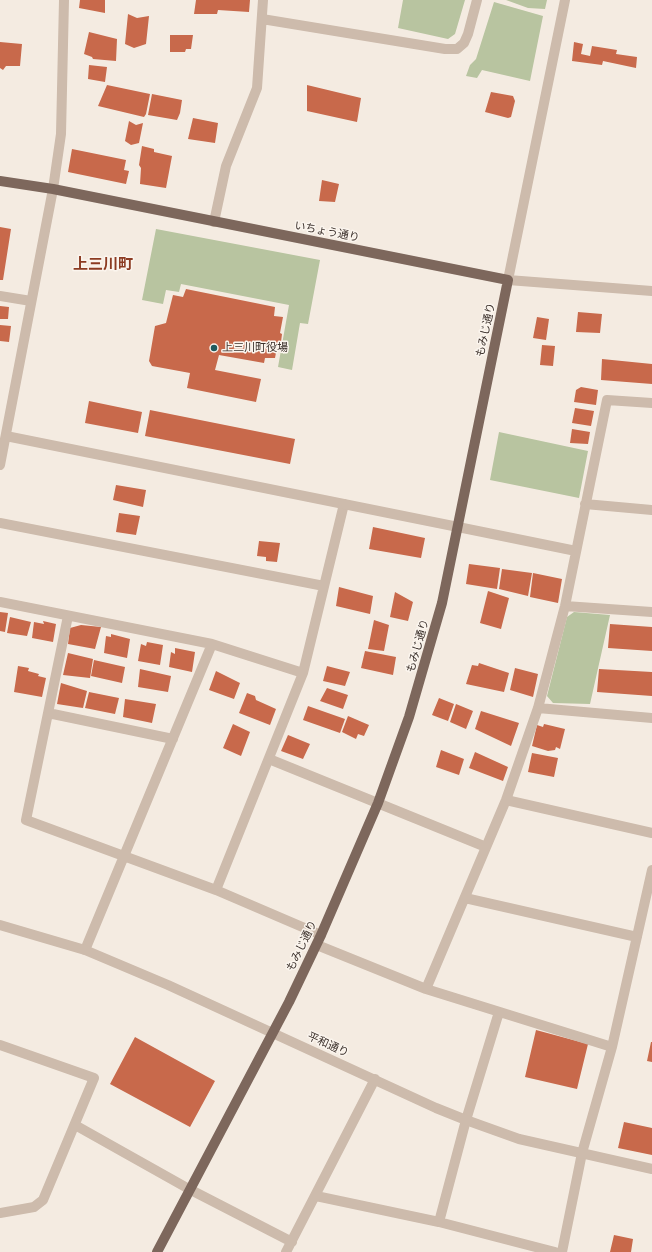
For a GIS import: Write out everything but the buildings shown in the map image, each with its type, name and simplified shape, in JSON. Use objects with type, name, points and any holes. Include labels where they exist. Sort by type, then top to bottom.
[{"type":"main road","name":"いちょう通り","points":[[0,181],[53,189],[508,280]]},
{"type":"main road","name":"もみじ通り","points":[[157,1252],[189,1189],[273,1033],[317,945],[378,803],[409,717],[424,670],[442,603],[508,280]]},
{"type":"street","points":[[0,465],[30,301],[53,189],[61,134],[64,0]]},
{"type":"street","points":[[214,222],[226,166],[257,88],[263,0]]},
{"type":"street","points":[[262,19],[445,50],[457,49],[464,44],[477,0]]},
{"type":"street","name":"もみじ通り","points":[[508,280],[565,0]]},
{"type":"street","name":"いちょう通り","points":[[508,280],[652,291]]},
{"type":"street","points":[[0,296],[30,301]]},
{"type":"street","points":[[426,990],[506,800],[538,708],[566,606],[585,504],[607,400],[652,403]]},
{"type":"street","points":[[6,436],[576,551]]},
{"type":"street","points":[[216,890],[303,673],[344,504]]},
{"type":"street","points":[[585,504],[652,510]]},
{"type":"street","points":[[0,523],[324,586]]},
{"type":"street","points":[[0,602],[212,644],[303,673]]},
{"type":"street","points":[[566,606],[652,612]]},
{"type":"street","points":[[68,616],[26,820],[216,890],[321,935]]},
{"type":"street","points":[[85,950],[212,644]]},
{"type":"street","points":[[538,708],[652,718]]},
{"type":"street","points":[[48,713],[173,739]]},
{"type":"street","points":[[269,759],[486,846]]},
{"type":"street","points":[[506,800],[652,833]]},
{"type":"street","points":[[562,1252],[582,1153],[612,1047],[652,870]]},
{"type":"street","points":[[465,898],[637,937]]},
{"type":"street","name":"平和通り","points":[[0,925],[85,950],[168,985],[436,1108],[519,1140],[652,1170]]},
{"type":"street","points":[[317,945],[426,990],[612,1047]]},
{"type":"street","points":[[439,1222],[466,1120],[499,1012]]},
{"type":"street","points":[[0,1045],[94,1078],[43,1200],[34,1207],[0,1213]]},
{"type":"street","points":[[286,1252],[375,1079]]},
{"type":"street","points":[[75,1125],[189,1189],[292,1242]]},
{"type":"street","points":[[316,1196],[439,1222],[555,1252]]},
{"type":"green space","points":[[403,0],[465,0],[455,34],[448,39],[398,28]]},
{"type":"green space","points":[[506,0],[547,0],[545,9],[528,8]]},
{"type":"green space","points":[[494,2],[543,16],[530,81],[482,70],[477,78],[466,76],[470,65],[476,59]]},
{"type":"green space","points":[[156,229],[320,260],[308,324],[300,323],[292,370],[278,367],[289,305],[181,284],[179,292],[166,290],[163,304],[142,300]]},
{"type":"green space","points":[[499,432],[588,451],[579,498],[490,480]]},
{"type":"green space","points":[[574,612],[610,615],[590,704],[553,703],[547,696],[567,617]]},
{"type":"place","name":"上三川町役場","points":[[214,348]]},
{"type":"district","name":"上三川町","points":[[103,265]]}]
